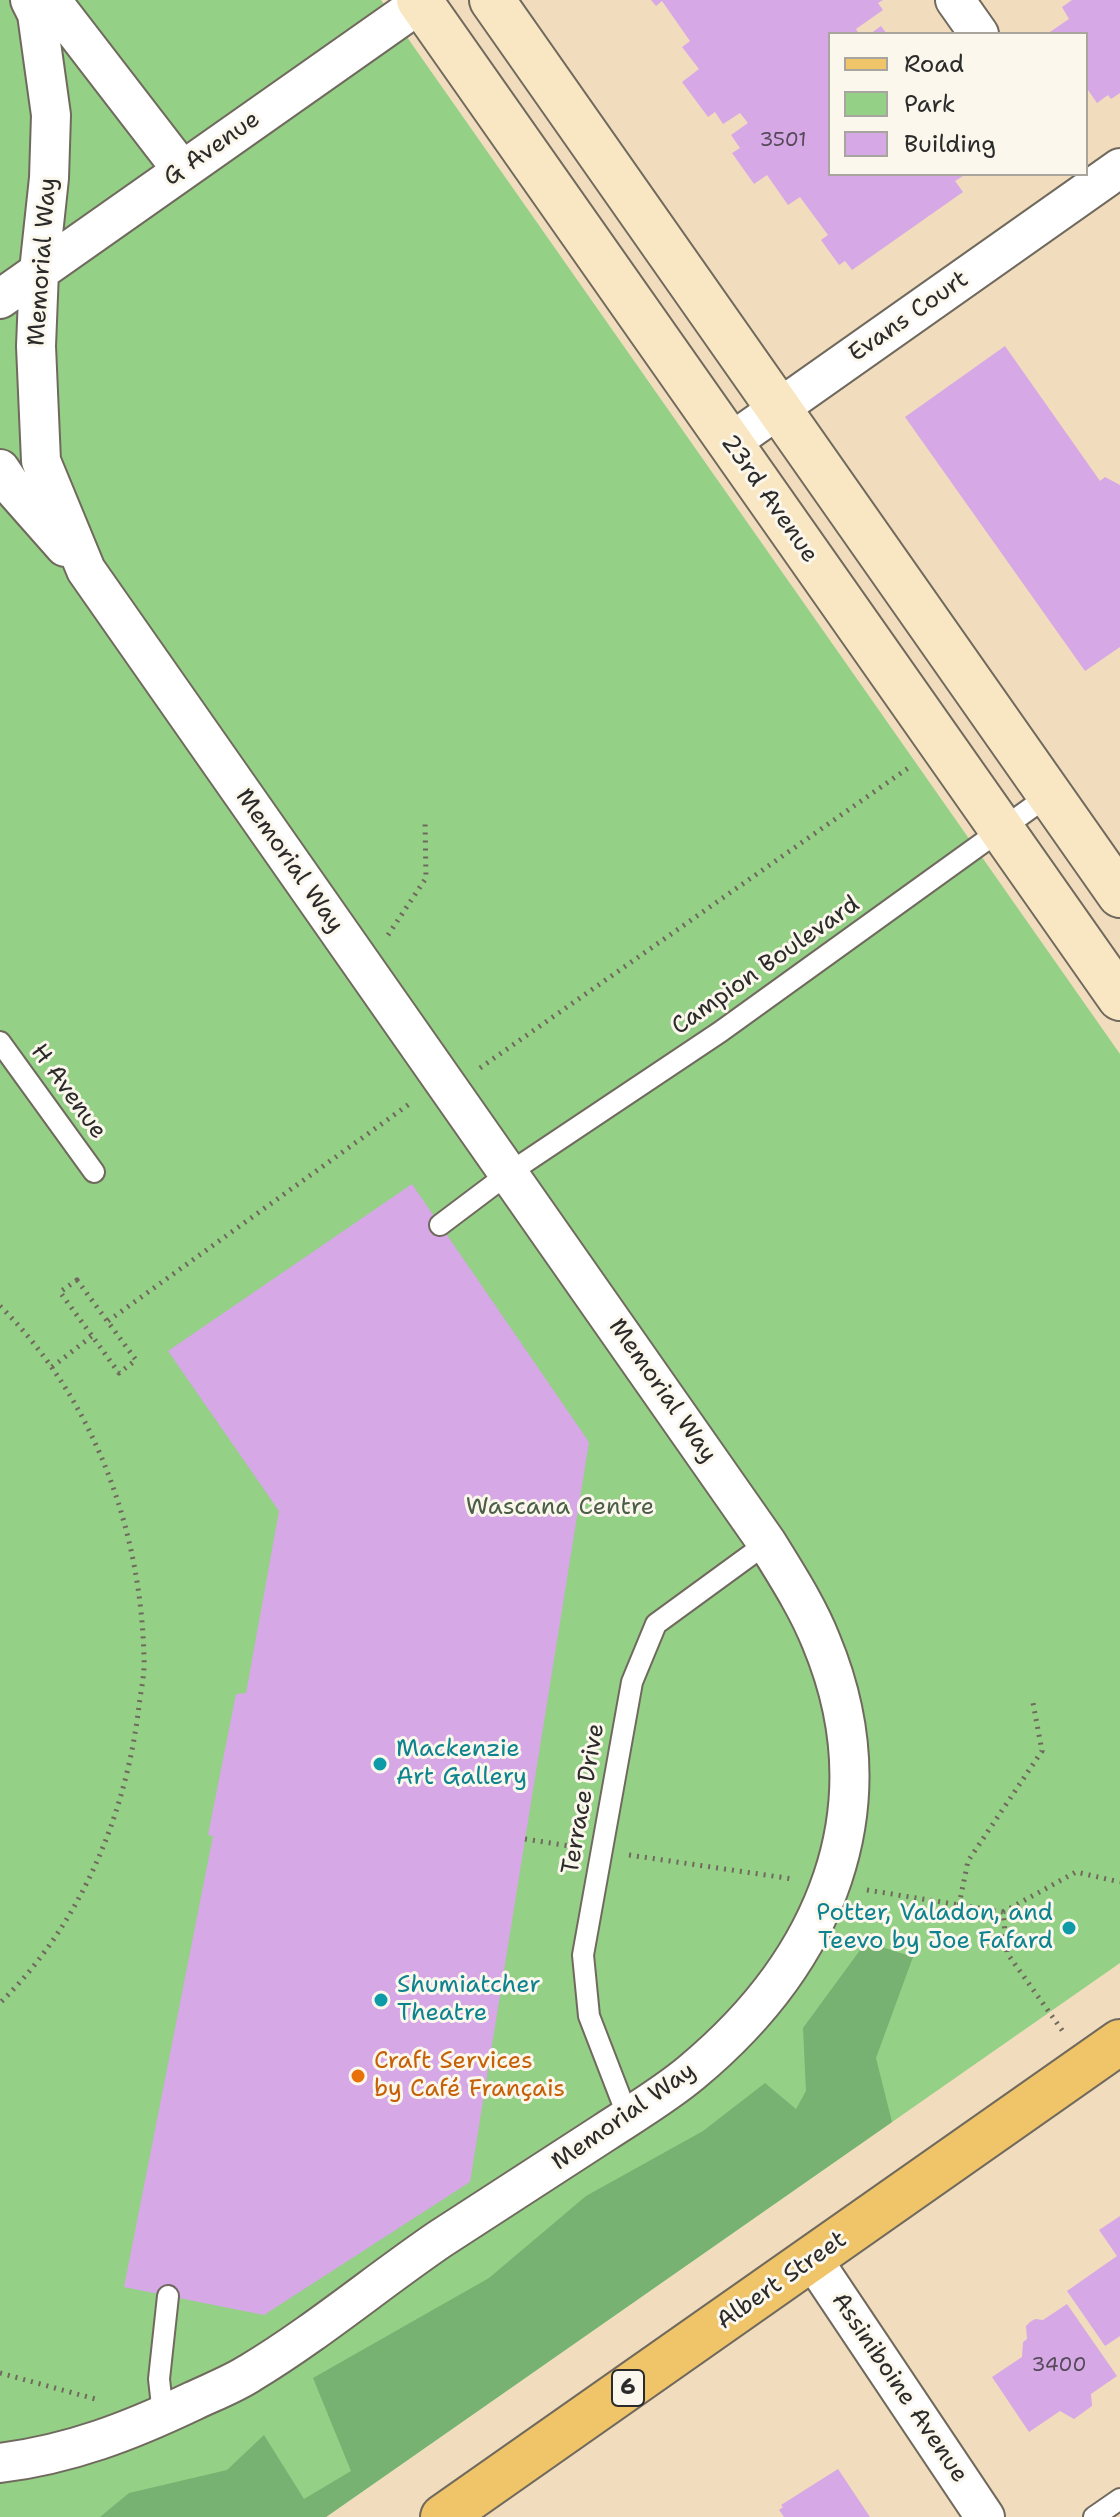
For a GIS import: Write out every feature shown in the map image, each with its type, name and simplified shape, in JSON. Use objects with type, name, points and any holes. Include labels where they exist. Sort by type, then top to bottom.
[{"type":"main road","points":[[492,0],[1120,895]]},
{"type":"main road","name":"23rd Avenue","points":[[421,1],[1120,998]]},
{"type":"main road","name":"Albert Street","points":[[443,2517],[1120,2042]]},
{"type":"street","name":"Memorial Way","points":[[0,2463],[79,2447],[128,2431],[249,2374],[438,2241],[691,2073],[750,2017],[783,1977],[813,1930],[835,1876],[847,1820],[850,1762],[840,1703],[822,1642],[792,1583],[767,1543],[86,570],[41,461],[36,346],[51,115],[37,14],[30,0]]},
{"type":"street","points":[[51,0],[182,170]]},
{"type":"street","points":[[955,0],[978,32]]},
{"type":"street","name":"G Avenue","points":[[0,299],[421,1]]},
{"type":"street","name":"Evans Court","points":[[730,443],[1083,182],[1120,168]]},
{"type":"street","points":[[0,469],[12,487],[86,570]]},
{"type":"street","name":"Assiniboine Avenue","points":[[813,2260],[985,2517]]},
{"type":"lane","name":"Campion Boulevard","points":[[440,1225],[509,1173],[720,1032],[1049,795]]},
{"type":"lane","name":"H Avenue","points":[[0,1042],[94,1172]]},
{"type":"lane","name":"Terrace Drive","points":[[628,2117],[589,2016],[583,1955],[632,1682],[656,1624],[767,1543]]},
{"type":"lane","points":[[163,2415],[159,2379],[168,2296]]},
{"type":"lane","points":[[1094,2517],[1120,2499]]},
{"type":"path","points":[[108,1321],[941,745]]},
{"type":"path","points":[[386,939],[426,878],[425,820]]},
{"type":"path","points":[[77,1280],[108,1321],[136,1360],[119,1373],[60,1292],[77,1280]]},
{"type":"path","points":[[0,1306],[52,1367],[108,1469],[133,1553],[145,1661],[137,1728],[126,1783],[108,1838],[59,1933],[0,2003]]},
{"type":"path","points":[[52,1367],[92,1336]]},
{"type":"path","points":[[959,1905],[968,1861],[1042,1751],[1033,1703]]},
{"type":"path","points":[[1003,1912],[1076,1872],[1120,1882]]},
{"type":"path","points":[[0,2373],[108,2403],[128,2431]]},
{"type":"green space","name":"Wascana Centre","points":[[0,0],[381,0],[1120,1054],[1120,1963],[326,2517],[0,2517]]},
{"type":"green space","points":[[866,1942],[913,1957],[876,2058],[892,2122],[326,2517],[100,2517],[129,2493],[227,2470],[264,2435],[304,2499],[351,2471],[313,2378],[489,2278],[586,2196],[703,2131],[765,2083],[796,2109],[806,2091],[803,2028]]},
{"type":"building","points":[[651,0],[883,0],[878,3],[883,10],[856,29],[858,32],[828,32],[828,176],[963,176],[955,181],[963,192],[852,270],[845,261],[839,265],[821,240],[828,235],[800,197],[788,205],[767,175],[754,184],[732,153],[740,148],[731,135],[748,123],[740,113],[723,124],[715,112],[708,117],[682,82],[699,69],[682,47],[690,41],[662,1],[656,6]]},
{"type":"building","points":[[1072,0],[1120,0],[1120,93],[1111,99],[1108,95],[1097,103],[1088,90],[1088,32],[1050,32],[1069,19],[1062,7]]},
{"type":"building","points":[[1005,346],[1100,481],[1105,477],[1120,485],[1120,647],[1085,671],[905,417]]},
{"type":"building","name":"Mackenzie Art Gallery","points":[[412,1184],[589,1442],[470,2182],[264,2315],[124,2287],[213,1836],[208,1835],[236,1694],[246,1693],[279,1511],[168,1351]]},
{"type":"building","points":[[1120,2216],[1120,2336],[1105,2346],[1067,2291],[1117,2256],[1099,2230]]},
{"type":"building","points":[[1067,2304],[1117,2376],[1091,2394],[1092,2406],[1074,2419],[1060,2411],[1029,2432],[992,2377],[1022,2357],[1023,2342],[1027,2339],[1026,2326],[1030,2322],[1043,2320]]},
{"type":"building","points":[[838,2469],[870,2517],[784,2517],[779,2510],[783,2507],[781,2505]]},
{"type":"place","name":"Mackenzie Art Gallery","points":[[380,1764]]},
{"type":"place","name":"Potter, Valadon, and Teevo by Joe Fafard","points":[[1069,1928]]},
{"type":"place","name":"Shumiatcher Theatre","points":[[381,2000]]},
{"type":"place","name":"Craft Services by Café Français","points":[[358,2076]]}]
